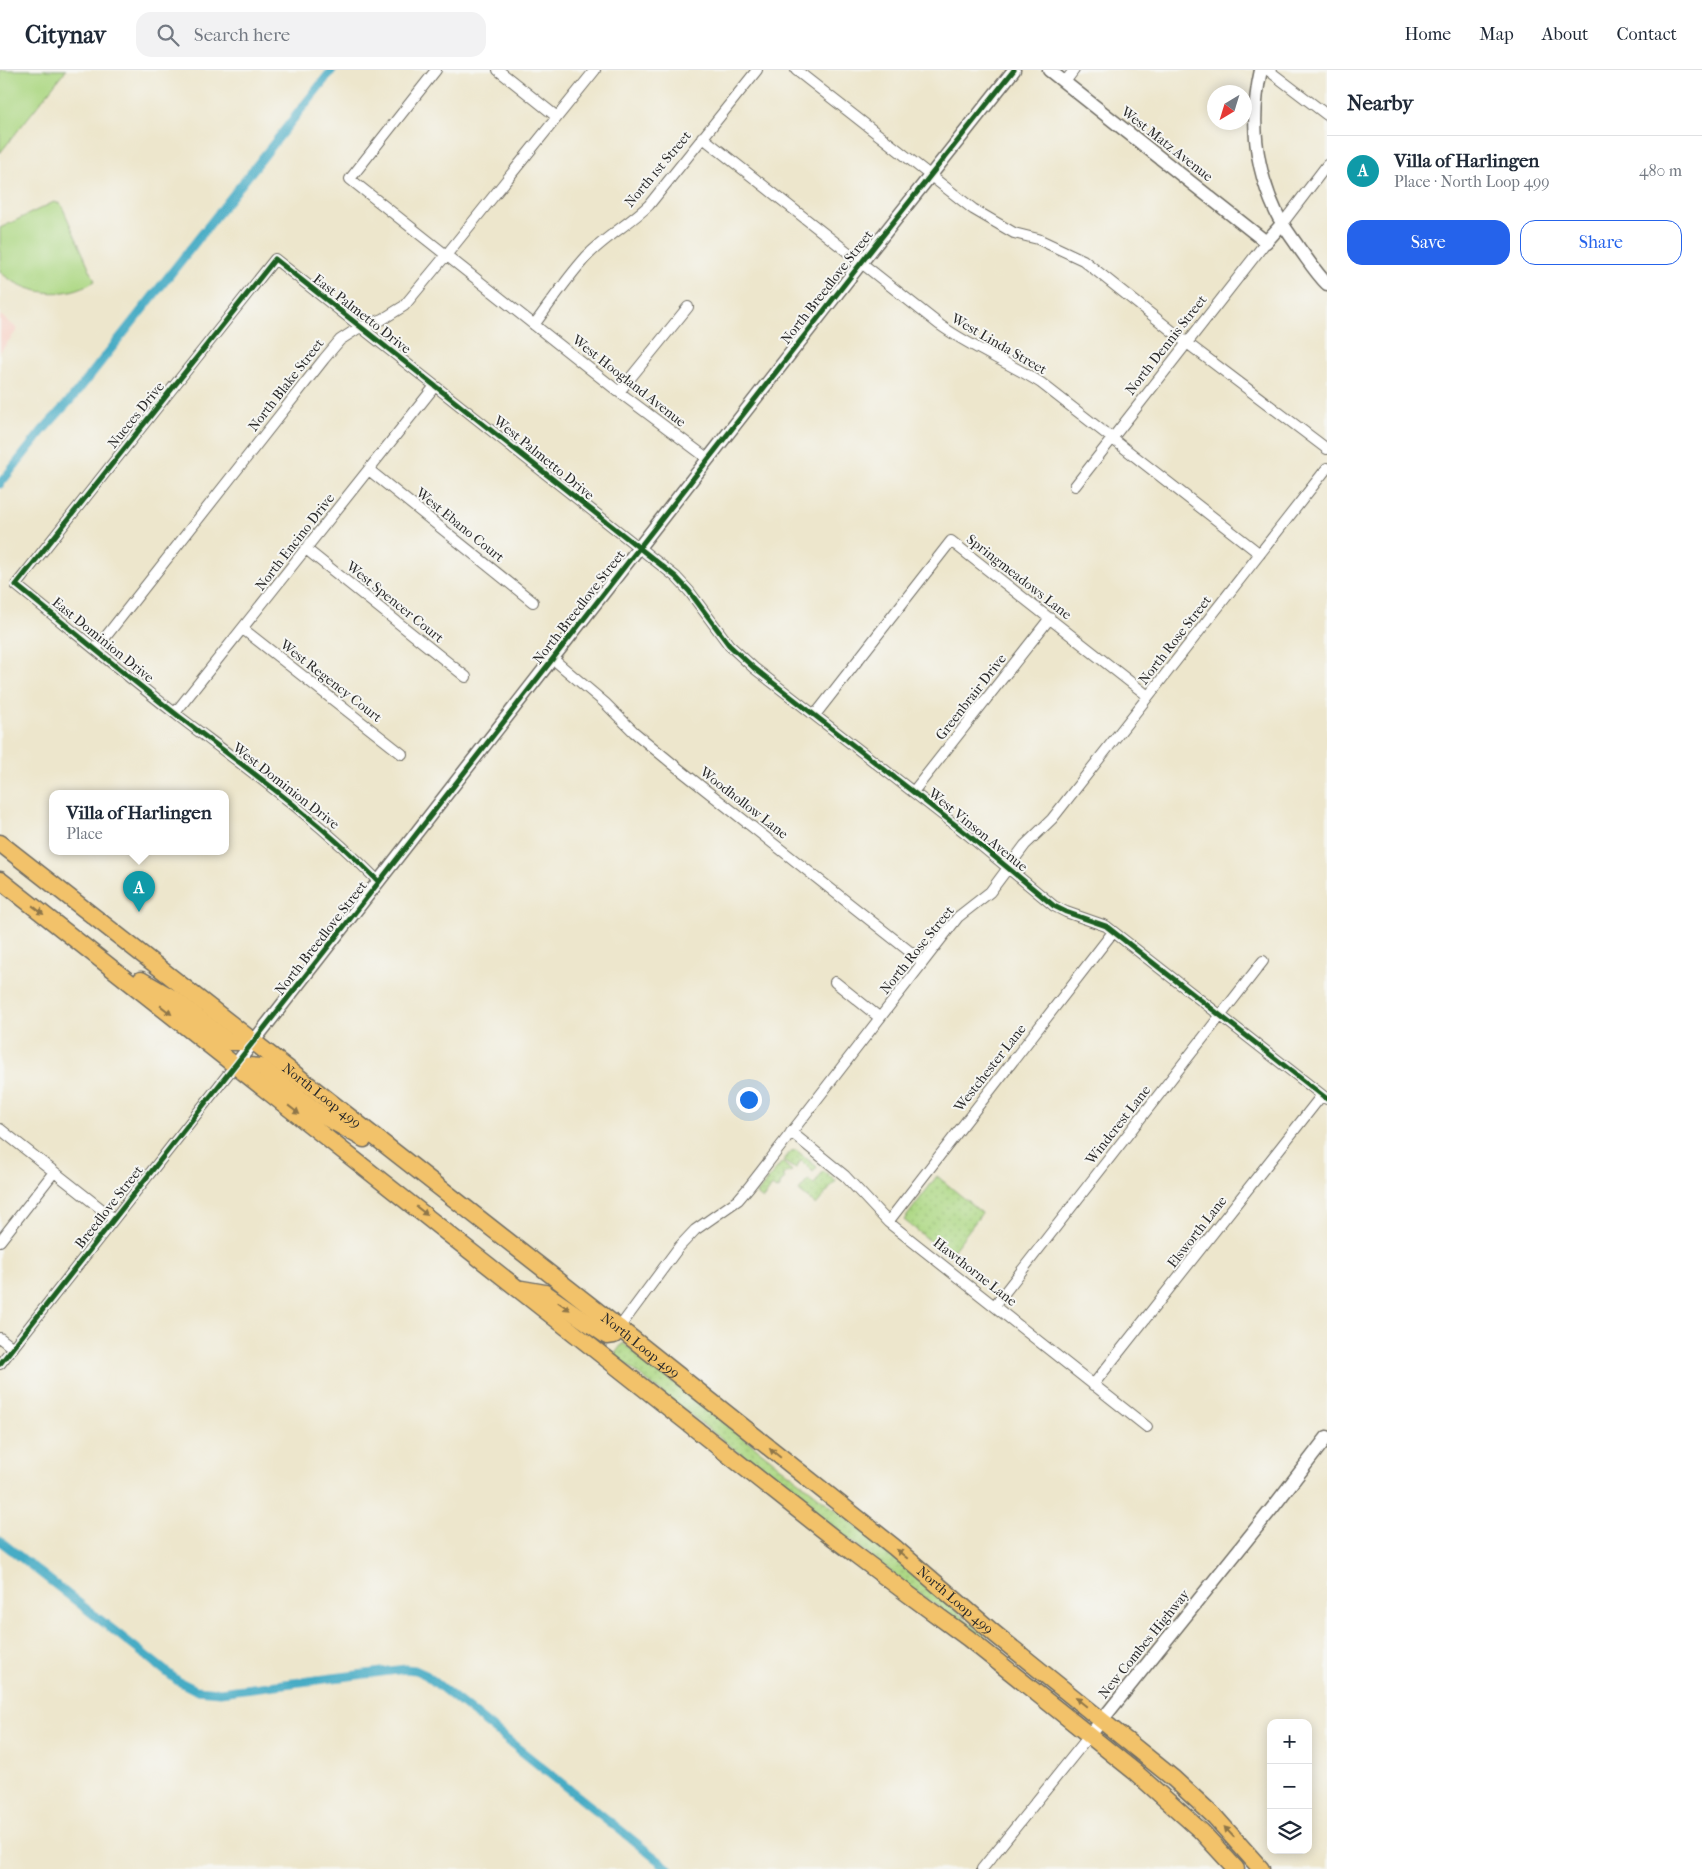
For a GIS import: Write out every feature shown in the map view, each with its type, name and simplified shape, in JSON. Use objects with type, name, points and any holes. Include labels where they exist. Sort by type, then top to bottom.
[{"type":"main road","name":"North Loop 499","points":[[0,843],[619,1328],[894,1548],[994,1634],[1174,1779],[1215,1817],[1261,1869]]},
{"type":"main road","name":"North Loop 499","points":[[0,880],[236,1064],[835,1539],[968,1638],[1090,1735],[1161,1794],[1201,1831],[1236,1869]]},
{"type":"main road","points":[[100,958],[174,999],[229,1042],[253,1042]]},
{"type":"main road","points":[[236,1064],[261,1067],[320,1114],[396,1154]]},
{"type":"main road","points":[[520,1289],[545,1293],[607,1336],[614,1335],[619,1328]]},
{"type":"street","name":"West Hoogland Avenue","points":[[436,70],[350,179],[619,392],[708,458]]},
{"type":"street","points":[[498,70],[557,117]]},
{"type":"street","name":"North Blake Street","points":[[96,649],[340,340],[362,327],[384,319],[404,306],[595,70]]},
{"type":"street","name":"North 1st Street","points":[[534,324],[586,257],[649,205],[757,70]]},
{"type":"street","points":[[796,70],[973,209],[1003,228],[1038,240],[1083,260],[1187,343],[1327,449]]},
{"type":"street","name":"North Breedlove Street","points":[[236,1064],[553,660],[860,263],[1014,70]]},
{"type":"street","name":"West Matz Avenue","points":[[1049,70],[1266,242]]},
{"type":"street","points":[[1065,82],[1074,70]]},
{"type":"street","points":[[1261,70],[1255,105],[1257,146],[1265,185],[1282,224],[1319,276],[1327,284]]},
{"type":"street","points":[[1268,70],[1327,115]]},
{"type":"street","name":"West Linda Street","points":[[702,137],[955,336],[1026,373],[1260,554]]},
{"type":"street","points":[[1282,224],[1327,165]]},
{"type":"street","name":"North Dennis Street","points":[[1076,486],[1282,224]]},
{"type":"street","name":"East Palmetto Drive","points":[[275,259],[435,386]]},
{"type":"street","name":"Nueces Drive","points":[[16,585],[275,259]]},
{"type":"street","points":[[619,392],[688,307]]},
{"type":"street","name":"North Encino Drive","points":[[175,713],[435,386]]},
{"type":"street","name":"West Palmetto Drive","points":[[435,386],[639,548]]},
{"type":"street","name":"North Rose Street","points":[[619,1328],[679,1247],[695,1230],[738,1200],[958,917],[990,892],[1025,846],[1052,819],[1327,468]]},
{"type":"street","name":"West Ebano Court","points":[[369,470],[533,602]]},
{"type":"street","name":"Springmeadows Lane","points":[[814,715],[951,541],[1148,696]]},
{"type":"street","name":"West Vinson Avenue","points":[[639,548],[682,584],[721,636],[737,653],[814,715],[1054,906],[1106,926],[1324,1097]]},
{"type":"street","name":"West Spencer Court","points":[[306,549],[466,677]]},
{"type":"street","name":"East Dominion Drive","points":[[16,585],[175,713]]},
{"type":"street","name":"Greenbrair Drive","points":[[913,792],[1050,618]]},
{"type":"street","name":"West Regency Court","points":[[243,629],[402,754]]},
{"type":"street","name":"Woodhollow Lane","points":[[553,660],[605,703],[634,732],[923,962]]},
{"type":"street","name":"West Dominion Drive","points":[[175,713],[317,823],[351,853],[379,882]]},
{"type":"street","name":"Westchester Lane","points":[[888,1222],[1113,932]]},
{"type":"street","name":"Windcrest Lane","points":[[994,1305],[1263,961]]},
{"type":"street","points":[[834,982],[880,1018]]},
{"type":"street","name":"Breedlove Street","points":[[0,1364],[236,1064]]},
{"type":"street","name":"Elsworth Lane","points":[[1093,1385],[1324,1097]]},
{"type":"street","points":[[0,1129],[114,1220]]},
{"type":"street","name":"Hawthorne Lane","points":[[791,1132],[845,1176],[888,1222],[1147,1427]]},
{"type":"street","points":[[0,1241],[54,1172]]},
{"type":"street","points":[[0,1338],[13,1348]]},
{"type":"street","name":"New Combes Highway","points":[[982,1869],[1274,1506],[1327,1437]]},
{"type":"shaded area","points":[[0,315],[18,329],[0,352]]},
{"type":"green space","points":[[0,70],[66,70],[0,153]]},
{"type":"green space","points":[[54,202],[61,204],[95,281],[71,291],[58,293],[34,290],[22,286],[0,272],[0,228]]},
{"type":"green space","points":[[796,1150],[817,1167],[813,1172],[801,1160],[796,1168],[783,1161],[791,1151]]},
{"type":"green space","points":[[782,1162],[792,1171],[787,1172],[783,1176],[785,1178],[780,1184],[780,1188],[776,1189],[772,1186],[763,1199],[757,1194]]},
{"type":"green space","points":[[823,1171],[836,1181],[816,1205],[799,1191],[808,1180],[814,1185]]},
{"type":"green space","points":[[937,1176],[982,1213],[949,1256],[904,1220]]},
{"type":"green space","points":[[623,1343],[870,1537],[991,1641],[988,1642],[909,1586],[614,1355]]},
{"type":"waterway","points":[[0,484],[42,431],[73,397],[332,70]]},
{"type":"waterway","points":[[0,1541],[178,1681],[196,1690],[220,1692],[406,1669],[415,1670],[426,1675],[669,1869]]},
{"type":"cycle path","points":[[0,1364],[1014,70]]},
{"type":"cycle path","points":[[379,882],[356,859],[258,776],[160,702],[16,585],[275,259],[676,577],[689,591],[729,645],[754,668],[967,834],[1054,906],[1106,926],[1327,1099]]},
{"type":"place","name":"Villa of Harlingen","points":[[139,912]]}]
